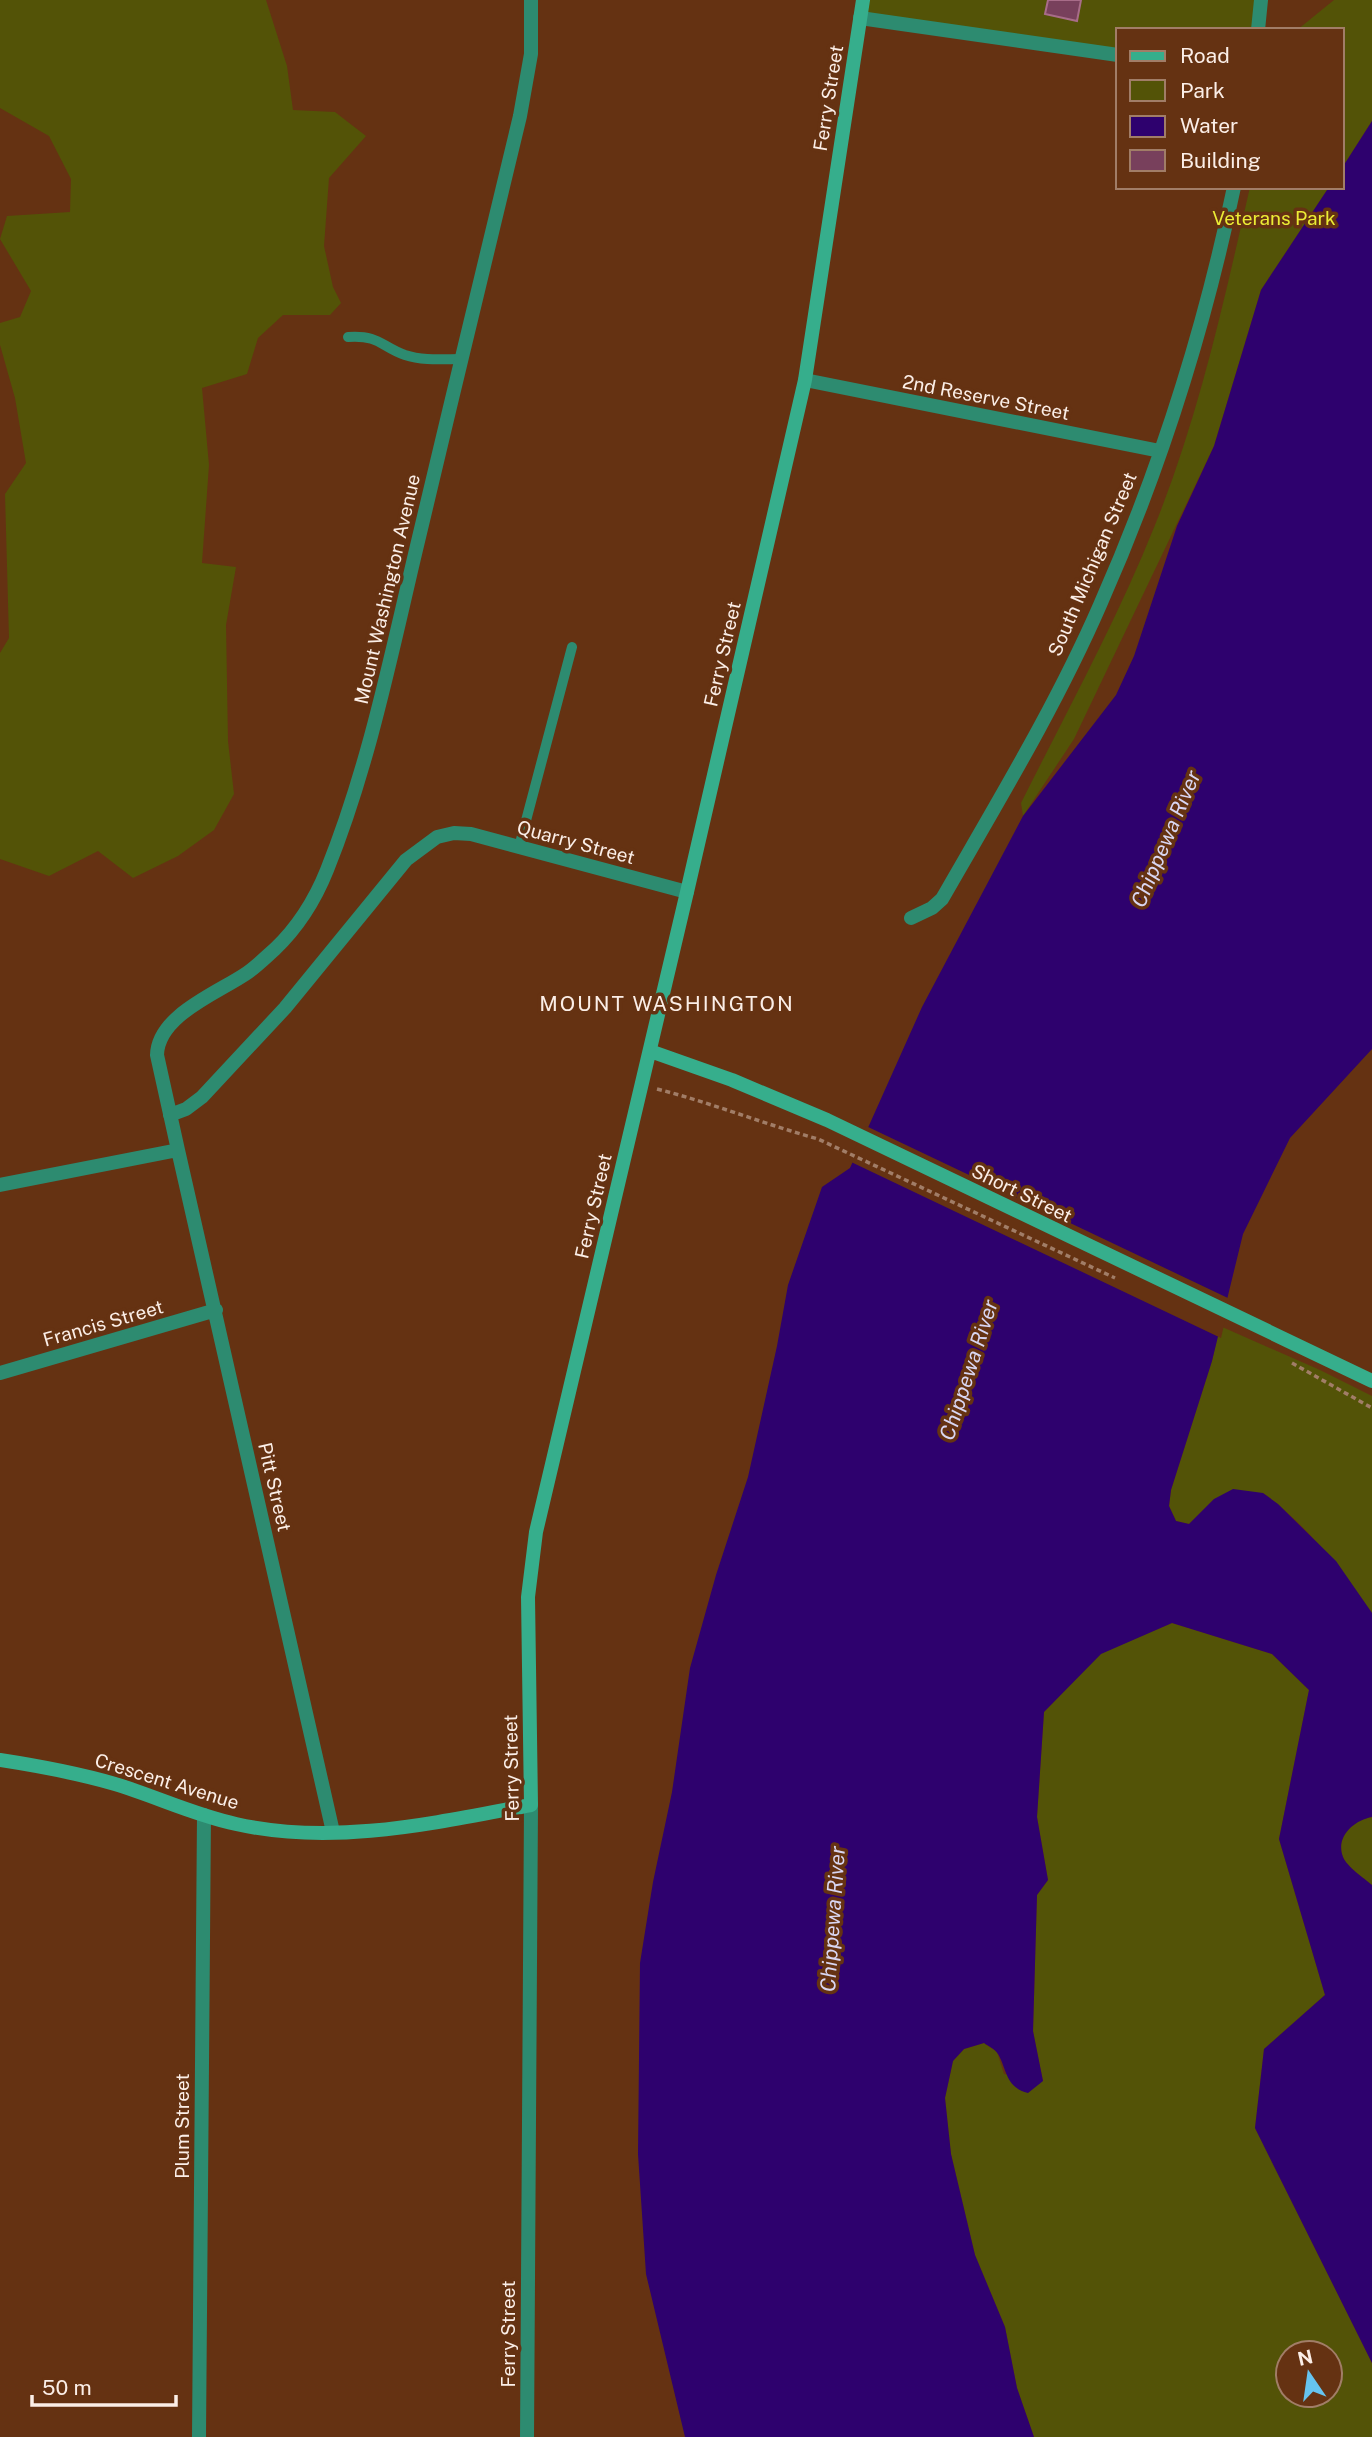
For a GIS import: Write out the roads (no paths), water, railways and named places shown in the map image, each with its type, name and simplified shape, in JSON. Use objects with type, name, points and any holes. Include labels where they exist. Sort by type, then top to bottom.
[{"type":"main road","name":"Ferry Street","points":[[531,1805],[528,1597],[532,1556],[557,1438],[650,1051],[804,380],[863,0]]},
{"type":"main road","name":"Short Street","points":[[650,1051],[732,1080],[827,1120],[1372,1381]]},
{"type":"main road","name":"Crescent Avenue","points":[[0,1760],[85,1776],[236,1824],[281,1831],[390,1830],[531,1805]]},
{"type":"street","name":"Mount Washington Avenue","points":[[178,1150],[157,1055],[157,1046],[163,1032],[184,1011],[249,972],[276,948],[313,902],[350,810],[368,747],[527,83],[531,54],[531,0]]},
{"type":"street","points":[[1258,28],[1261,0]]},
{"type":"street","points":[[860,18],[1116,55]]},
{"type":"street","name":"South Michigan Street","points":[[911,918],[932,908],[942,899],[1061,685],[1100,606],[1160,451],[1199,328],[1234,189]]},
{"type":"street","name":"2nd Reserve Street","points":[[804,380],[1160,451]]},
{"type":"street","name":"Quarry Street","points":[[170,1115],[194,1105],[285,1008],[407,860],[436,837],[454,833],[471,834],[687,892]]},
{"type":"street","points":[[0,1185],[178,1150]]},
{"type":"street","name":"Pitt Street","points":[[178,1150],[333,1832]]},
{"type":"street","name":"Francis Street","points":[[0,1373],[216,1310]]},
{"type":"street","name":"Ferry Street","points":[[527,2437],[531,1805]]},
{"type":"street","name":"Plum Street","points":[[199,2437],[204,1815]]},
{"type":"lane","points":[[348,337],[365,336],[404,355],[427,360],[461,359]]},
{"type":"lane","points":[[519,847],[572,647]]},
{"type":"water","name":"Chippewa River","points":[[1372,121],[1372,1049],[1290,1138],[1243,1234],[1212,1361],[1171,1490],[1169,1506],[1176,1521],[1189,1524],[1214,1499],[1233,1489],[1263,1493],[1278,1504],[1336,1561],[1372,1613],[1372,1817],[1359,1822],[1348,1831],[1341,1850],[1348,1865],[1372,1885],[1372,2363],[1255,2128],[1264,2049],[1325,1995],[1279,1839],[1309,1690],[1272,1654],[1172,1623],[1101,1654],[1044,1712],[1037,1817],[1048,1880],[1037,1895],[1033,2031],[1043,2081],[1028,2093],[1020,2090],[1011,2082],[997,2052],[984,2043],[964,2049],[953,2061],[945,2098],[951,2154],[975,2255],[1005,2327],[1017,2388],[1034,2437],[685,2437],[646,2274],[638,2154],[640,1963],[653,1882],[672,1792],[690,1668],[716,1575],[748,1477],[788,1285],[822,1187],[850,1168],[922,1007],[1023,816],[1116,695],[1134,656],[1177,526],[1214,446],[1261,290],[1328,189],[1344,189],[1344,165]]},
{"type":"district","name":"MOUNT WASHINGTON","points":[[667,1004]]},
{"type":"park label","name":"Veterans Park","points":[[1274,218]]}]
